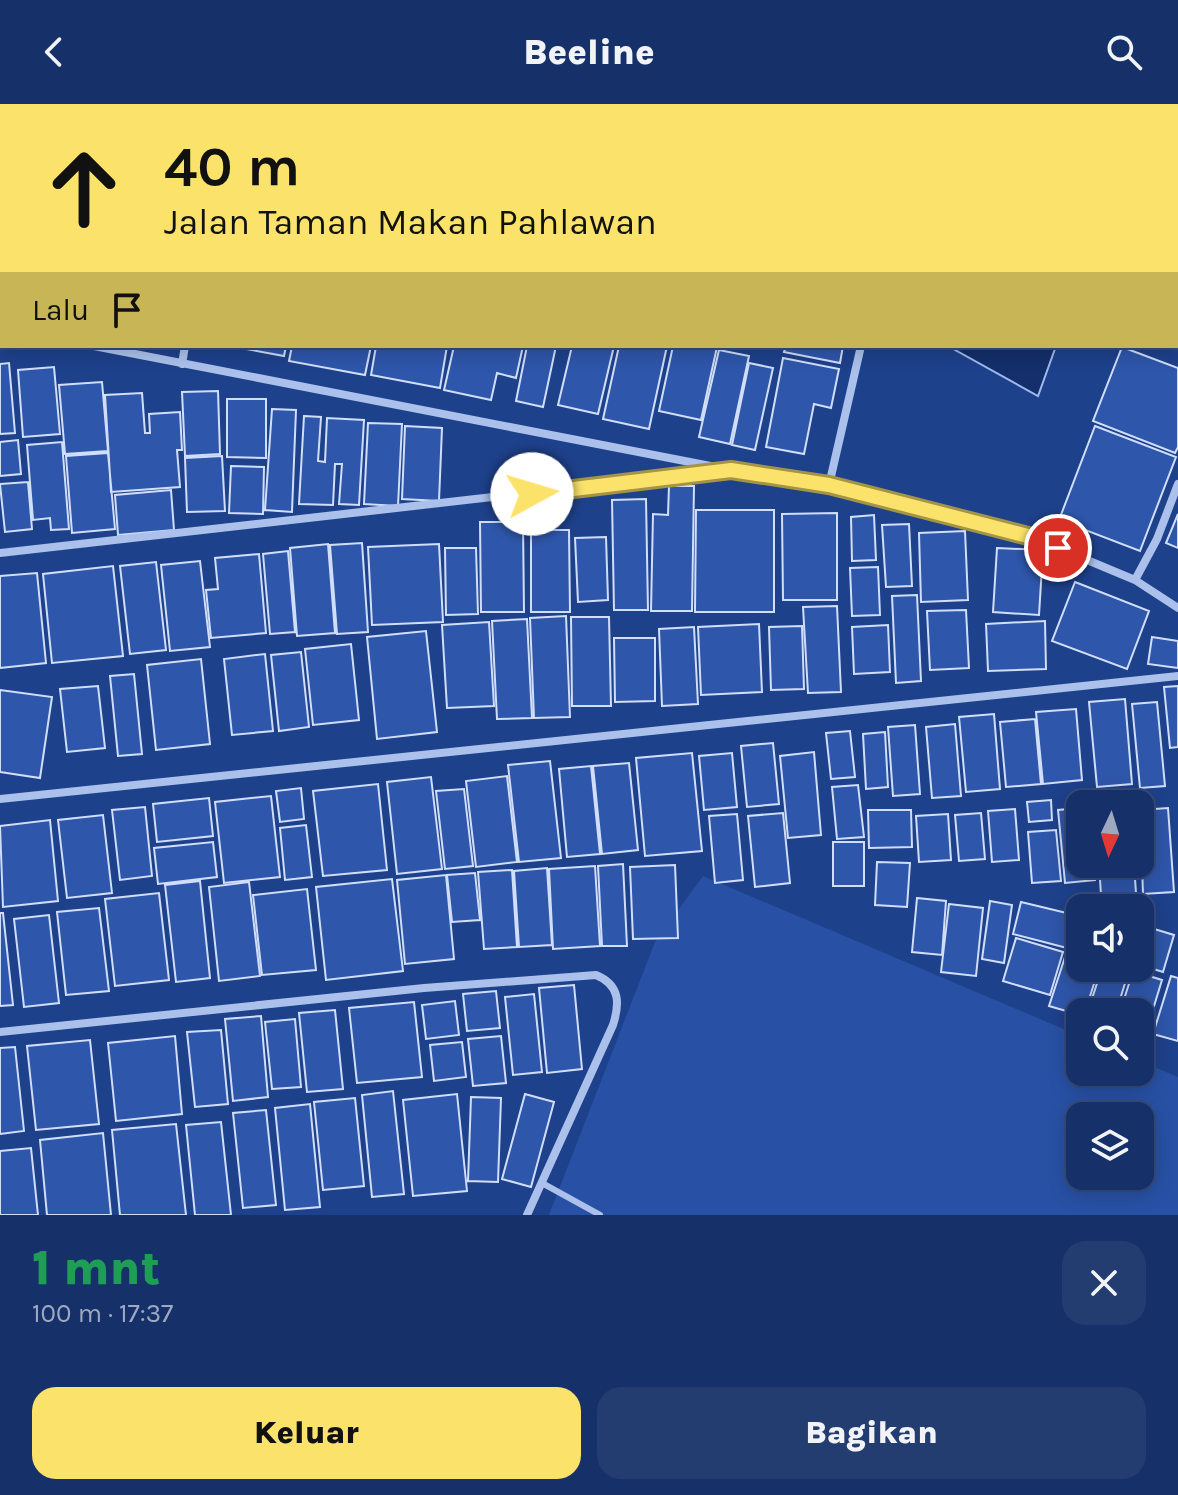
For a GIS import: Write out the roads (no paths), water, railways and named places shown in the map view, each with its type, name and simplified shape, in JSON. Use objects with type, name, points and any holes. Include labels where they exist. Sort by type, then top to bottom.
[{"type":"street","points":[[104,348],[731,470],[829,485],[1032,537],[1135,580],[1178,608]]},
{"type":"street","points":[[182,364],[185,348]]},
{"type":"street","points":[[829,485],[861,348]]},
{"type":"street","points":[[0,553],[731,470]]},
{"type":"street","points":[[1135,580],[1157,539],[1178,484]]},
{"type":"street","points":[[0,799],[1178,676]]},
{"type":"street","points":[[0,1032],[424,988],[596,975],[612,983],[618,1008],[527,1215]]},
{"type":"lane","points":[[542,1183],[600,1215]]}]
